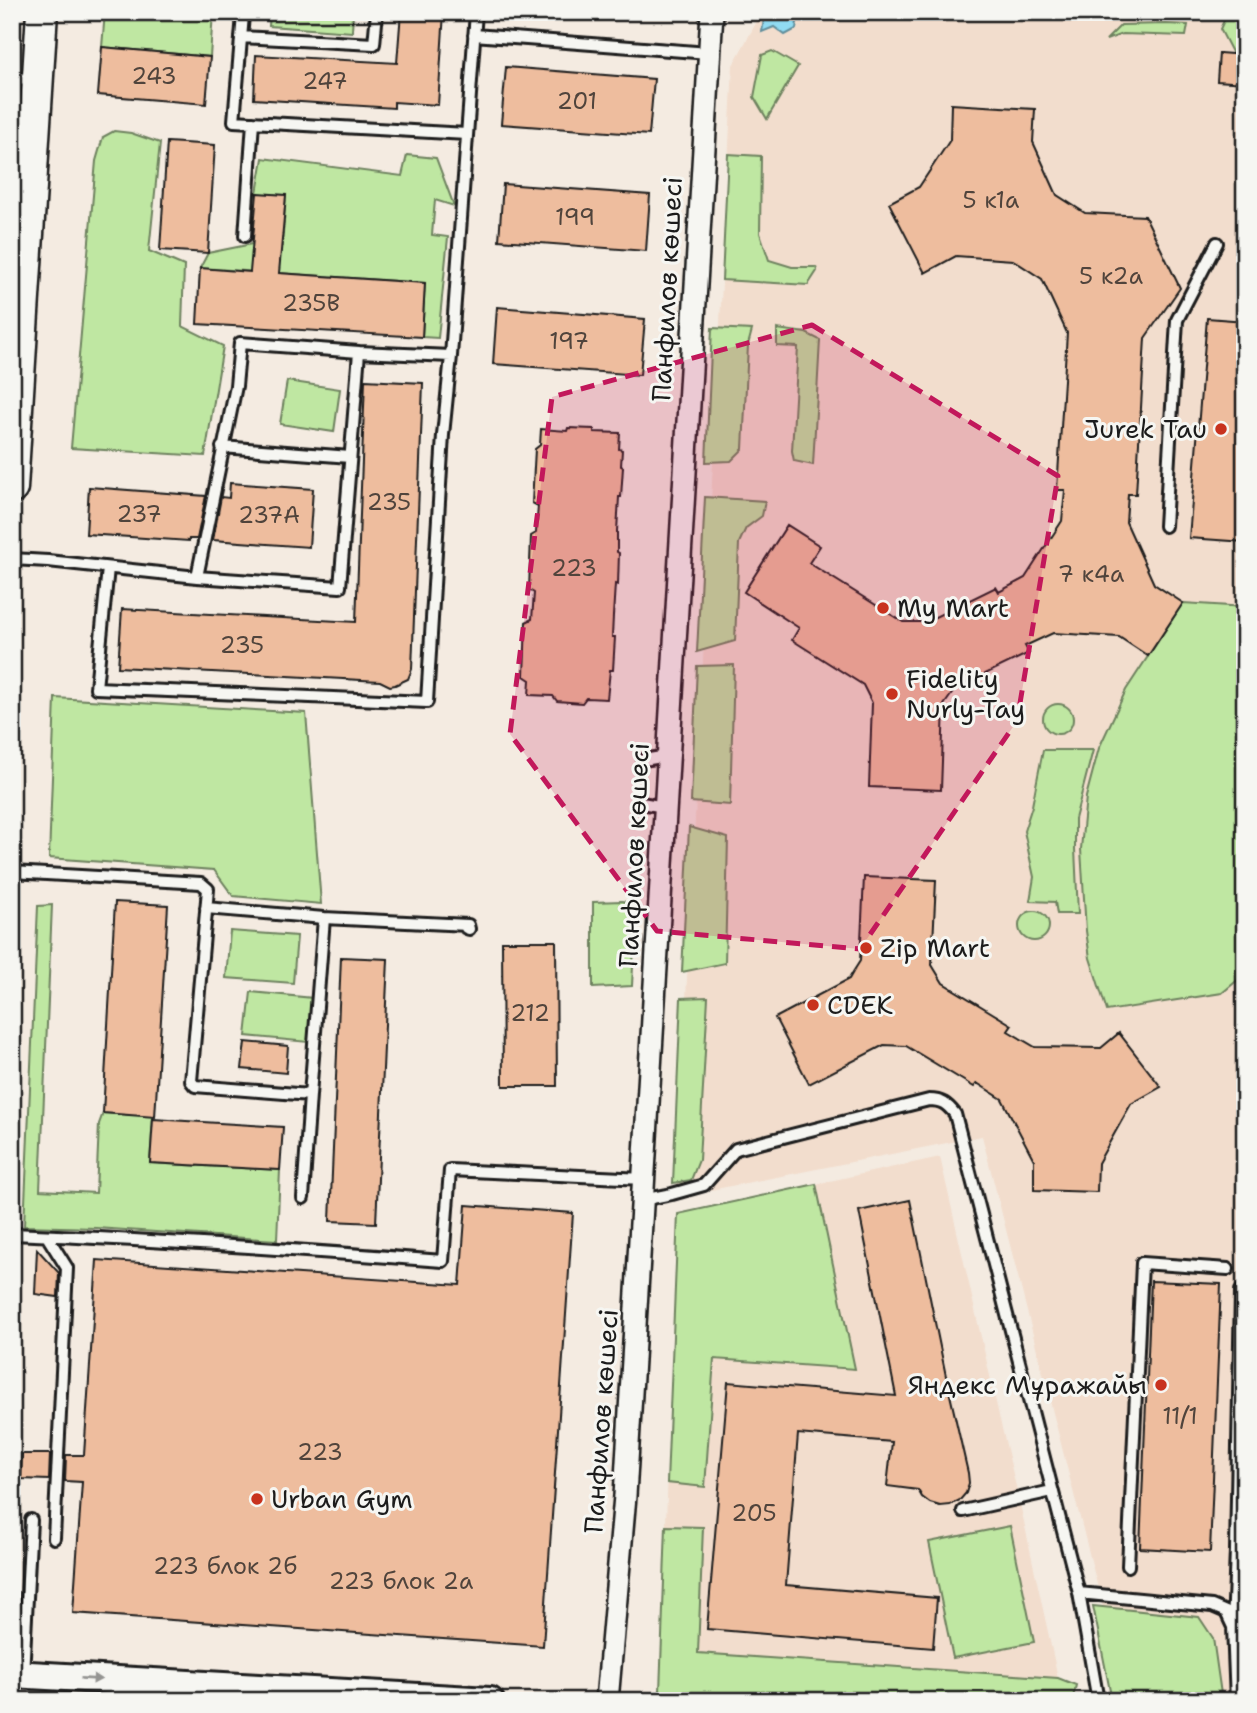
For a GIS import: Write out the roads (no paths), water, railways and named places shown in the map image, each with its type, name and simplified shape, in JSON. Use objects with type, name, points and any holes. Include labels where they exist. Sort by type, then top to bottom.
[{"type":"main road","points":[[12,488],[25,78],[42,12]]},
{"type":"street","name":"Панфилов көшесі","points":[[607,1701],[625,1496],[712,12]]},
{"type":"street","points":[[18,1674],[490,1701]]},
{"type":"lane","points":[[241,37],[374,44],[377,12]]},
{"type":"lane","points":[[108,568],[96,688],[427,702],[443,435],[476,12]]},
{"type":"lane","points":[[243,15],[234,121],[467,134]]},
{"type":"lane","points":[[474,35],[709,53]]},
{"type":"lane","points":[[245,236],[253,122]]},
{"type":"lane","points":[[1165,526],[1177,320],[1217,243]]},
{"type":"lane","points":[[197,577],[236,386],[240,343],[451,356]]},
{"type":"lane","points":[[12,559],[197,577],[340,587],[359,352]]},
{"type":"lane","points":[[222,447],[350,457]]},
{"type":"lane","points":[[643,760],[668,756]]},
{"type":"lane","points":[[641,803],[665,807]]},
{"type":"lane","points":[[12,873],[201,883],[208,889],[191,1081],[195,1086],[310,1095]]},
{"type":"lane","points":[[206,908],[324,918],[468,925],[469,929],[466,928]]},
{"type":"lane","points":[[303,1198],[324,918]]},
{"type":"lane","points":[[12,1234],[273,1248],[443,1262],[450,1170],[672,1194],[705,1185],[736,1149],[929,1100],[939,1100],[948,1105],[955,1114],[1079,1593],[1098,1701]]},
{"type":"lane","points":[[47,1236],[67,1268],[54,1538]]},
{"type":"lane","points":[[1128,1566],[1142,1263],[1228,1269]]},
{"type":"lane","points":[[1236,1701],[1233,1627],[1241,1291]]},
{"type":"lane","points":[[964,1511],[1052,1491]]},
{"type":"lane","points":[[18,1674],[31,1520]]},
{"type":"lane","points":[[1079,1593],[1212,1606],[1226,1612],[1233,1627]]},
{"type":"water","points":[[765,12],[781,12],[789,18],[798,15],[796,29],[785,35],[774,27],[762,32]]},
{"type":"place","name":"Jurek Tau","points":[[1221,429]]},
{"type":"place","name":"My Mart","points":[[883,608]]},
{"type":"place","name":"Fidelity Nurly-Tay","points":[[892,694]]},
{"type":"place","name":"Zip Mart","points":[[866,948]]},
{"type":"place","name":"CDEK","points":[[813,1005]]},
{"type":"place","name":"Яндекс Мұражайы","points":[[1161,1385]]},
{"type":"place","name":"Urban Gym","points":[[257,1499]]}]
